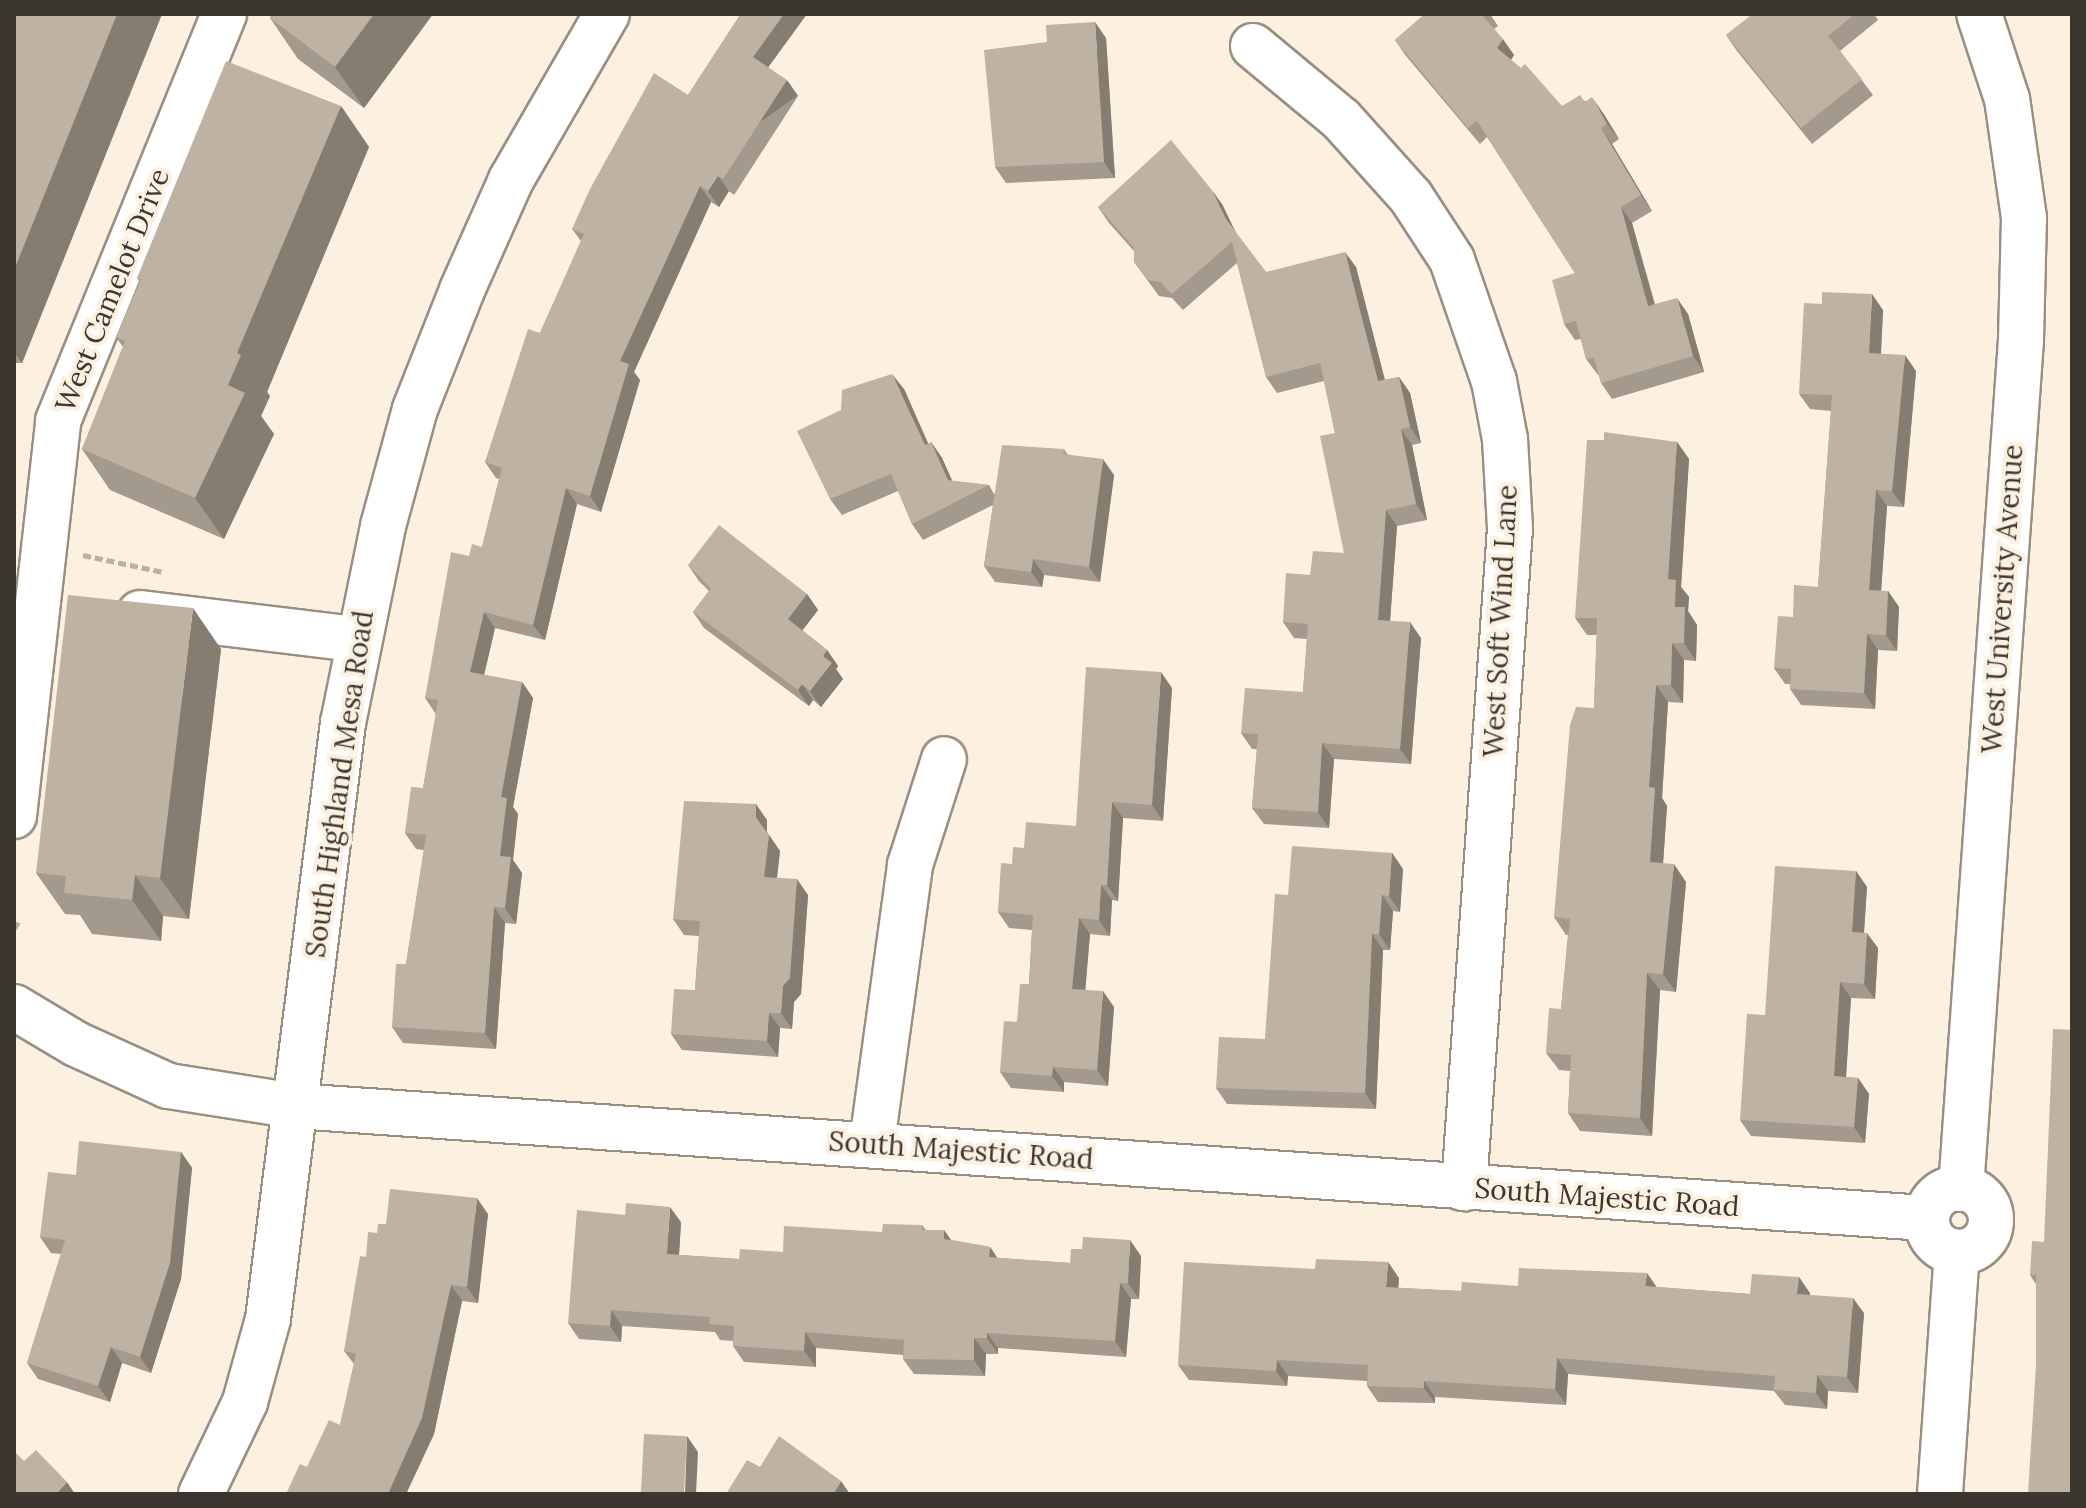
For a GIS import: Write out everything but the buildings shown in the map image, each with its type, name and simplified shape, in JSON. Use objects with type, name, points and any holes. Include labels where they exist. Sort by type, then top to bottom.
[{"type":"street","name":"West Camelot Drive","points":[[14,816],[72,605],[58,421],[224,14]]},
{"type":"street","name":"South Highland Mesa Road","points":[[201,1494],[245,1402],[268,1319],[356,639],[415,409],[511,180],[607,14]]},
{"type":"street","name":"West University Avenue","points":[[1961,1189],[2021,340],[2024,218],[2007,99],[1979,14]]},
{"type":"street","name":"West Soft Wind Lane","points":[[1253,46],[1341,119],[1411,197],[1452,260],[1494,381],[1505,439],[1510,528],[1464,1188]]},
{"type":"street","points":[[72,605],[356,639]]},
{"type":"street","points":[[872,1143],[910,865],[944,759]]},
{"type":"street","name":"South Majestic Road","points":[[14,1007],[76,1044],[168,1086],[295,1106],[872,1143],[1464,1188],[1927,1218]]},
{"type":"street","points":[[1961,1189],[1982,1199],[1991,1222],[1980,1244],[1957,1252],[1936,1242],[1927,1218],[1937,1197],[1961,1189]]},
{"type":"street","points":[[1940,1494],[1957,1252]]},
{"type":"path","points":[[14,929],[20,919]]}]
